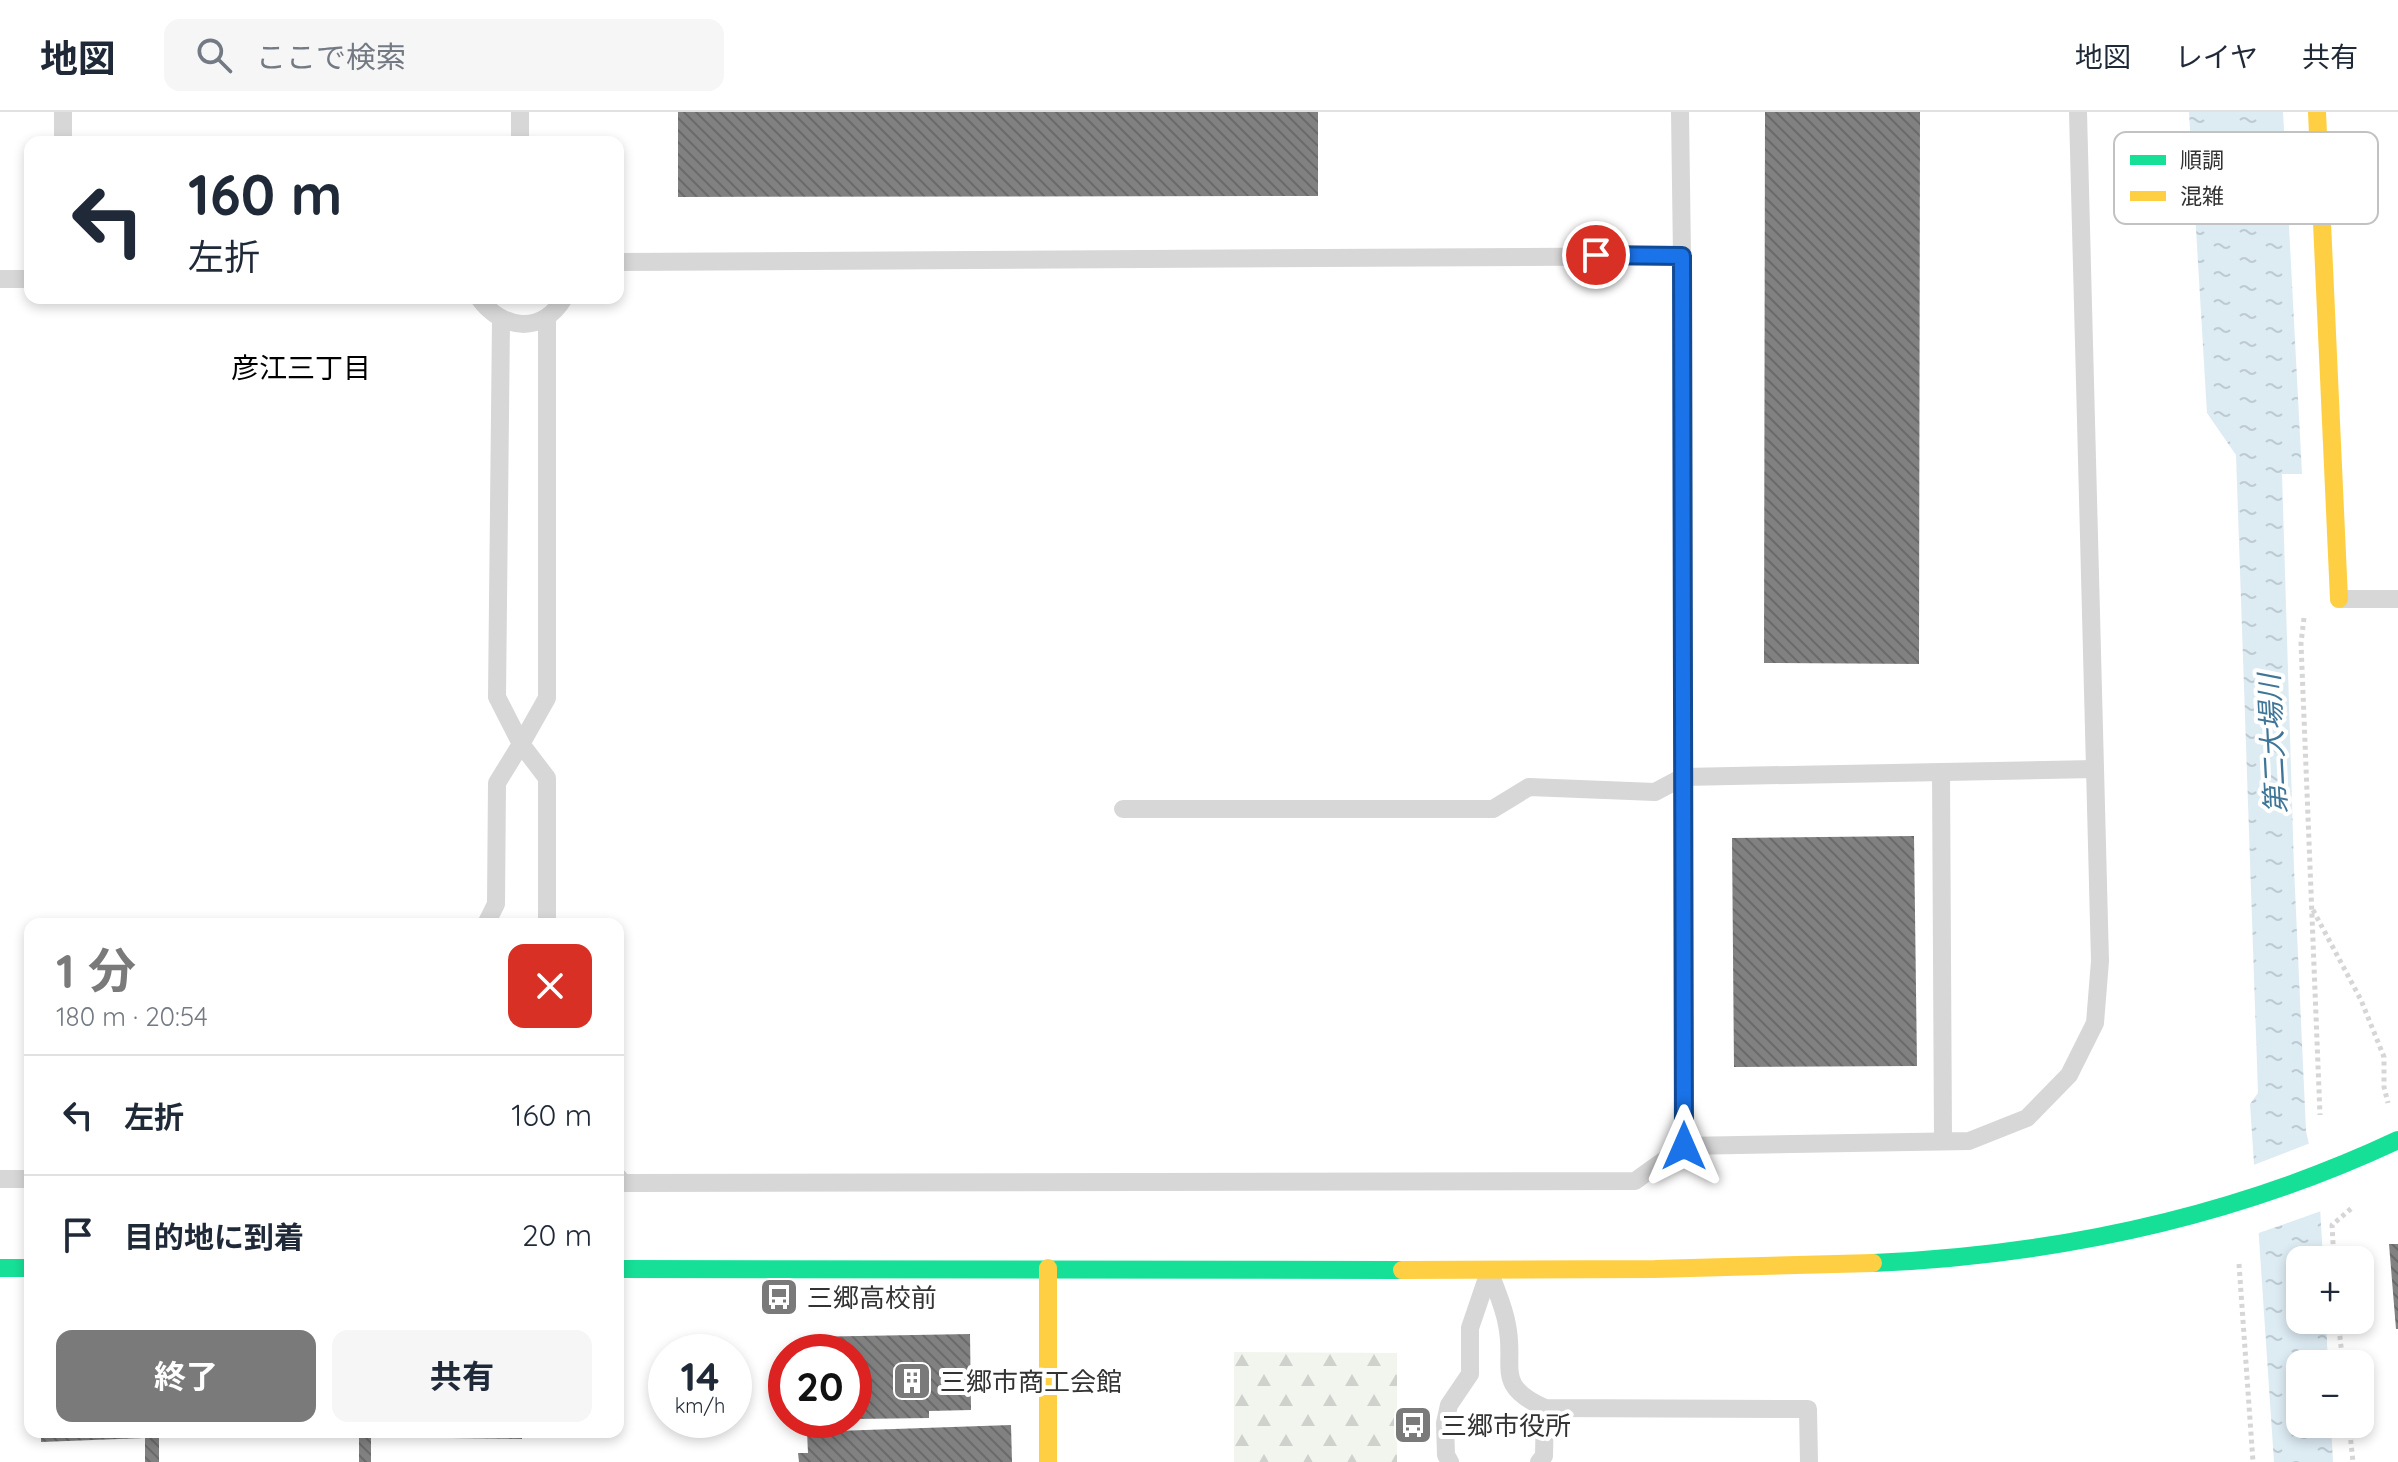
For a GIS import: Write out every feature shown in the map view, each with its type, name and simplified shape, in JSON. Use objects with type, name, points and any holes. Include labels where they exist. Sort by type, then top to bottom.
[{"type":"street","points":[[2317,112],[2318,132]]},
{"type":"street","points":[[2322,224],[2339,599]]},
{"type":"street","points":[[624,1269],[1489,1270],[1835,1265],[1966,1256],[2036,1248],[2182,1218],[2301,1182],[2397,1140]]},
{"type":"street","points":[[0,1268],[24,1268]]},
{"type":"street","points":[[1048,1268],[1048,1462]]},
{"type":"lane","points":[[63,112],[63,136]]},
{"type":"lane","points":[[520,112],[520,136]]},
{"type":"lane","points":[[1680,112],[1684,1146]]},
{"type":"lane","points":[[624,1183],[1635,1181],[1684,1146],[1969,1141],[2027,1118],[2069,1075],[2095,1023],[2100,961],[2078,112]]},
{"type":"lane","points":[[624,262],[1682,256]]},
{"type":"lane","points":[[0,279],[24,279]]},
{"type":"lane","points":[[484,304],[501,320],[516,324],[532,323],[547,317],[561,304]]},
{"type":"lane","points":[[489,918],[496,904],[497,783],[547,698],[547,317]]},
{"type":"lane","points":[[501,320],[497,697],[521,744],[547,778],[547,918]]},
{"type":"lane","points":[[2339,599],[2398,599]]},
{"type":"lane","points":[[1123,809],[1493,809],[1529,787],[1655,792],[1683,777],[2095,769]]},
{"type":"lane","points":[[1941,772],[1943,1141]]},
{"type":"lane","points":[[0,1179],[24,1179]]},
{"type":"lane","points":[[1489,1270],[1508,1325],[1508,1376],[1528,1400],[1545,1408],[1808,1409],[1809,1462]]},
{"type":"lane","points":[[1450,1462],[1446,1455],[1445,1423],[1449,1405],[1470,1374],[1470,1328],[1489,1270]]},
{"type":"lane","points":[[1539,1462],[1544,1456],[1545,1408]]},
{"type":"path","points":[[2304,616],[2301,643],[2320,1115]]},
{"type":"path","points":[[2310,905],[2361,1000],[2384,1057],[2384,1087],[2397,1140]]},
{"type":"path","points":[[2333,1246],[2332,1225],[2359,1202]]},
{"type":"path","points":[[2239,1264],[2253,1462]]},
{"type":"path","points":[[2350,1438],[2353,1462]]},
{"type":"green space","points":[[1234,1352],[1397,1353],[1397,1462],[1234,1462]]},
{"type":"water","points":[[2189,112],[2283,112],[2284,132],[2190,132]]},
{"type":"water","name":"第二大場川","points":[[2196,224],[2289,224],[2302,474],[2282,474],[2294,868],[2306,1131],[2319,1189],[2322,1246],[2286,1246],[2286,1334],[2327,1334],[2327,1350],[2286,1350],[2286,1438],[2332,1438],[2333,1462],[2274,1462],[2250,1104],[2258,1093],[2236,455],[2207,413]]},
{"type":"pier","points":[[2313,1142],[2323,1188],[2324,1210],[2256,1234],[2251,1166]]},
{"type":"building","points":[[678,112],[1318,112],[1318,196],[678,197]]},
{"type":"building","points":[[1765,112],[1920,112],[1919,664],[1764,663]]},
{"type":"building","points":[[1914,836],[1917,1066],[1734,1067],[1732,838]]},
{"type":"building","points":[[2389,1244],[2398,1244],[2398,1329],[2396,1329]]},
{"type":"building","name":"三郷市商工会館","points":[[970,1334],[971,1410],[929,1411],[929,1418],[872,1419],[872,1336]]},
{"type":"building","points":[[1011,1425],[1012,1462],[799,1462],[798,1453],[808,1453],[807,1438],[872,1438],[872,1430]]},
{"type":"building","points":[[41,1438],[145,1438],[41,1442]]},
{"type":"building","points":[[145,1438],[159,1438],[159,1462],[145,1462]]},
{"type":"building","points":[[359,1438],[371,1438],[371,1462],[359,1462]]},
{"type":"traffic: fast","points":[[1873,1263],[2008,1251],[2142,1228],[2272,1191],[2398,1140]]},
{"type":"traffic: fast","points":[[0,1268],[24,1268]]},
{"type":"traffic: fast","points":[[624,1269],[1402,1270]]},
{"type":"traffic: slow","points":[[2317,112],[2318,132]]},
{"type":"traffic: slow","points":[[2322,224],[2339,599]]},
{"type":"traffic: slow","points":[[1402,1270],[1655,1269],[1873,1263]]},
{"type":"traffic: slow","points":[[1048,1268],[1048,1462]]},
{"type":"place","name":"三郷高校前","points":[[779,1297]]},
{"type":"place","name":"三郷市商工会館","points":[[912,1381]]},
{"type":"place","name":"三郷市役所","points":[[1413,1425]]},
{"type":"district","name":"彦江三丁目","points":[[301,367]]},
{"type":"route","points":[[1596,255],[1682,256],[1684,1146]]}]
